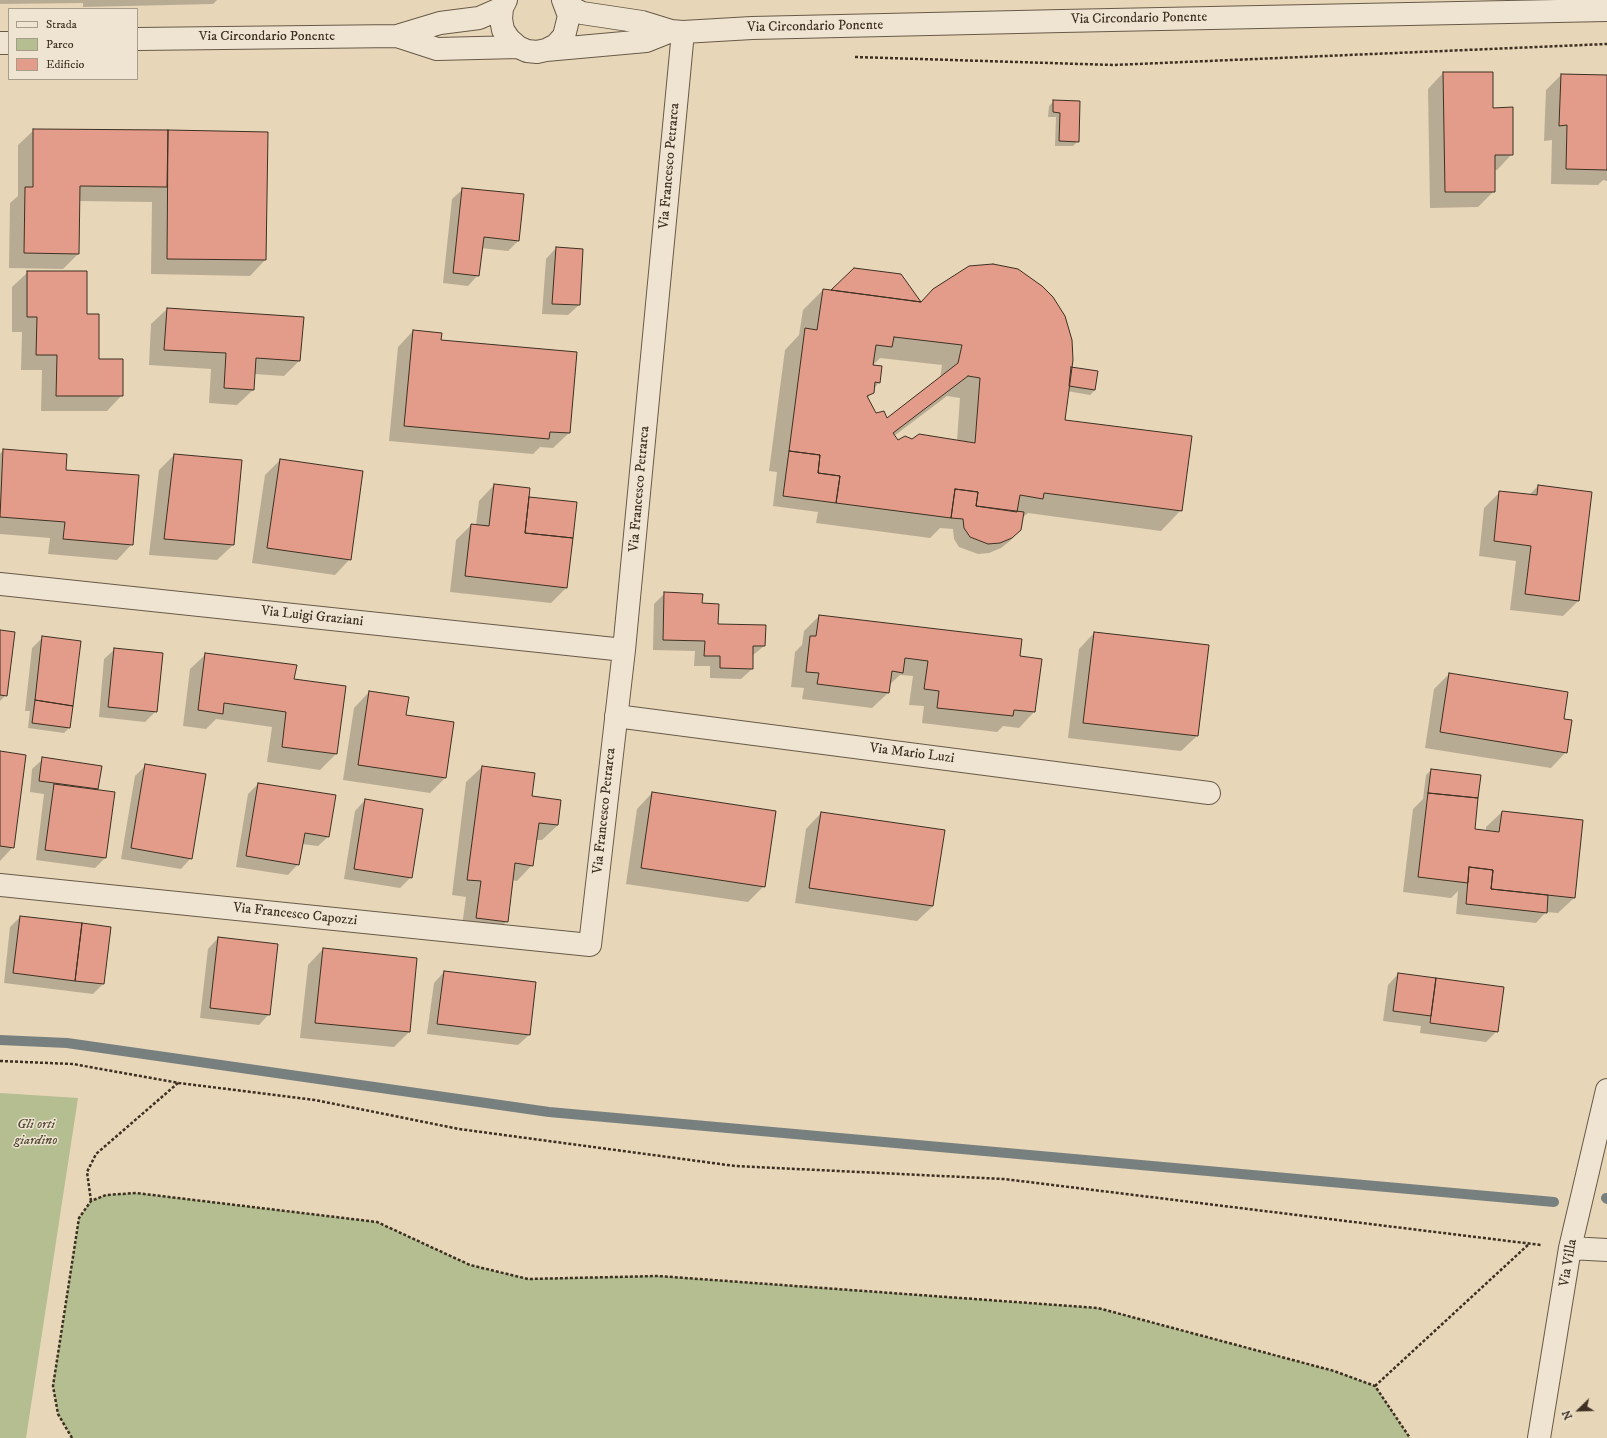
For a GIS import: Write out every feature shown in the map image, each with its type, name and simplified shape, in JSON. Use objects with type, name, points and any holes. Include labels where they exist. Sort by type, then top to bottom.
[{"type":"street","name":"Via Circondario Ponente","points":[[565,2],[582,14],[642,22],[677,32]]},
{"type":"street","points":[[546,50],[556,44],[564,36],[569,16],[565,2]]},
{"type":"street","name":"Via Circondario Ponente","points":[[138,39],[397,36],[440,23],[479,18],[504,4]]},
{"type":"street","points":[[504,4],[501,19],[503,30],[509,40],[518,47]]},
{"type":"street","name":"Via Circondario Ponente","points":[[397,36],[437,49],[518,47],[527,51],[646,40],[677,32],[752,28],[1607,10]]},
{"type":"street","name":"Via Francesco Petrarca","points":[[590,945],[624,650],[677,32]]},
{"type":"street","name":"Via Luigi Graziani","points":[[0,584],[624,650]]},
{"type":"street","name":"Via Mario Luzi","points":[[616,716],[1209,793]]},
{"type":"street","name":"Via Francesco Capozzi","points":[[0,885],[590,945]]},
{"type":"street","name":"Via Villa","points":[[1539,1438],[1570,1248],[1607,1090]]},
{"type":"street","points":[[1570,1248],[1607,1250]]},
{"type":"path","points":[[848,57],[1114,65],[1607,44]]},
{"type":"path","points":[[0,1061],[73,1064],[178,1083],[315,1100],[459,1129],[735,1166],[1004,1179],[1570,1248]]},
{"type":"path","points":[[91,1201],[87,1172],[96,1154],[178,1083]]},
{"type":"path","points":[[72,1438],[58,1414],[53,1386],[79,1218],[91,1201],[106,1195],[136,1192],[377,1222],[470,1265],[528,1279],[658,1276],[1098,1308],[1334,1371],[1375,1386],[1410,1438]]},
{"type":"path","points":[[1375,1386],[1529,1244]]},
{"type":"green space","name":"Gli orti giardino","points":[[0,1093],[78,1098],[26,1438],[0,1438]]},
{"type":"green space","points":[[136,1193],[377,1222],[470,1265],[528,1279],[658,1276],[1098,1308],[1334,1371],[1375,1386],[1410,1438],[72,1438],[58,1414],[53,1386],[79,1218],[91,1201],[106,1195]]},
{"type":"building","points":[[1443,72],[1493,72],[1493,108],[1513,107],[1513,155],[1495,155],[1495,192],[1445,192]]},
{"type":"building","points":[[1561,74],[1607,75],[1607,170],[1566,169],[1567,125],[1559,126]]},
{"type":"building","points":[[1053,100],[1080,101],[1079,142],[1059,141],[1060,113],[1053,112]]},
{"type":"building","points":[[33,129],[168,130],[167,187],[80,186],[79,254],[24,253],[25,187],[33,187]]},
{"type":"building","points":[[168,130],[268,132],[266,260],[167,259]]},
{"type":"building","points":[[462,188],[524,194],[519,241],[484,237],[479,276],[453,273]]},
{"type":"building","points":[[556,247],[583,249],[580,305],[552,304]]},
{"type":"building","points":[[993,264],[1018,269],[1042,286],[1053,297],[1065,316],[1072,340],[1073,360],[1065,420],[1192,436],[1182,511],[1044,493],[1043,499],[1020,495],[1017,512],[976,506],[978,492],[955,489],[951,518],[836,503],[840,476],[818,473],[820,455],[789,451],[805,328],[817,330],[823,289],[921,302],[933,289],[969,266]],"holes":[[[894,337],[962,345],[958,363],[887,418],[884,411],[876,413],[867,396],[874,393],[875,382],[880,383],[882,366],[873,365],[876,345],[892,347]],[[968,376],[980,378],[975,443],[919,434],[912,439],[905,436],[898,440],[893,433]]]},
{"type":"building","points":[[854,268],[901,274],[921,302],[831,290]]},
{"type":"building","points":[[27,271],[87,271],[87,314],[99,314],[99,359],[123,359],[123,396],[56,396],[57,355],[36,355],[37,317],[27,317]]},
{"type":"building","points":[[167,308],[304,317],[300,361],[256,358],[254,390],[224,388],[226,353],[164,350]]},
{"type":"building","points":[[413,330],[442,333],[441,340],[577,352],[570,433],[550,432],[549,439],[404,426]]},
{"type":"building","points":[[1071,367],[1098,371],[1095,390],[1069,386]]},
{"type":"building","points":[[3,449],[67,454],[66,470],[139,475],[133,545],[63,539],[65,522],[0,517]]},
{"type":"building","points":[[789,451],[820,455],[818,473],[840,476],[836,503],[783,496]]},
{"type":"building","points":[[174,454],[242,460],[234,545],[164,539]]},
{"type":"building","points":[[280,459],[363,471],[351,560],[267,548]]},
{"type":"building","points":[[494,484],[530,488],[525,533],[573,538],[567,588],[465,576],[471,524],[489,526]]},
{"type":"building","points":[[1538,485],[1592,492],[1579,601],[1525,594],[1531,546],[1494,541],[1499,491],[1537,495]]},
{"type":"building","points":[[955,489],[978,492],[976,506],[1024,512],[1021,530],[1012,538],[1000,543],[988,544],[970,537],[964,528],[963,519],[951,518]]},
{"type":"building","points":[[529,497],[577,502],[573,538],[525,533]]},
{"type":"building","points":[[664,592],[703,594],[702,603],[719,604],[718,624],[766,625],[765,646],[753,646],[753,669],[720,668],[720,656],[704,656],[705,641],[663,640]]},
{"type":"building","points":[[819,615],[1022,639],[1020,656],[1042,659],[1035,712],[1014,710],[1013,716],[937,708],[939,691],[924,689],[928,661],[905,658],[903,673],[892,671],[889,693],[817,684],[819,673],[806,672],[810,636],[816,636]]},
{"type":"building","points":[[0,630],[15,632],[7,696],[0,695]]},
{"type":"building","points":[[1094,632],[1209,645],[1198,736],[1083,723]]},
{"type":"building","points":[[42,636],[81,641],[73,706],[35,700]]},
{"type":"building","points":[[114,648],[163,653],[157,712],[108,707]]},
{"type":"building","points":[[205,653],[297,665],[294,679],[346,686],[337,754],[282,747],[286,712],[224,703],[223,714],[198,710]]},
{"type":"building","points":[[1449,673],[1568,692],[1564,719],[1572,720],[1567,753],[1440,732]]},
{"type":"building","points":[[369,691],[409,697],[406,715],[454,722],[446,778],[358,765]]},
{"type":"building","points":[[35,700],[73,706],[70,728],[32,723]]},
{"type":"building","points":[[0,751],[26,755],[14,848],[0,846]]},
{"type":"building","points":[[42,757],[102,766],[98,789],[39,781]]},
{"type":"building","points":[[145,764],[206,774],[192,859],[131,848]]},
{"type":"building","points":[[482,766],[535,773],[532,796],[561,800],[558,825],[539,823],[533,866],[515,863],[508,922],[476,918],[481,881],[467,880]]},
{"type":"building","points":[[1431,769],[1481,775],[1478,798],[1428,793]]},
{"type":"building","points":[[258,783],[336,795],[329,837],[305,833],[299,865],[246,856]]},
{"type":"building","points":[[54,784],[115,792],[106,858],[45,850]]},
{"type":"building","points":[[652,792],[776,811],[765,887],[641,868]]},
{"type":"building","points":[[1428,793],[1478,798],[1475,829],[1499,832],[1502,811],[1583,820],[1575,898],[1491,889],[1493,870],[1469,867],[1468,883],[1418,877]]},
{"type":"building","points":[[365,799],[423,809],[412,878],[354,869]]},
{"type":"building","points":[[821,812],[945,830],[933,906],[809,888]]},
{"type":"building","points":[[1469,867],[1493,870],[1491,889],[1548,895],[1547,913],[1466,904]]},
{"type":"building","points":[[20,916],[82,923],[75,981],[13,973]]},
{"type":"building","points":[[82,923],[111,927],[104,984],[75,981]]},
{"type":"building","points":[[218,937],[278,944],[270,1015],[210,1008]]},
{"type":"building","points":[[323,948],[417,958],[410,1032],[315,1023]]},
{"type":"building","points":[[444,971],[536,982],[530,1035],[437,1024]]},
{"type":"building","points":[[1398,973],[1436,978],[1431,1016],[1393,1011]]},
{"type":"building","points":[[1436,978],[1504,987],[1498,1032],[1430,1023]]},
{"type":"waterway","points":[[0,1040],[67,1043],[549,1112],[1554,1202]]}]
